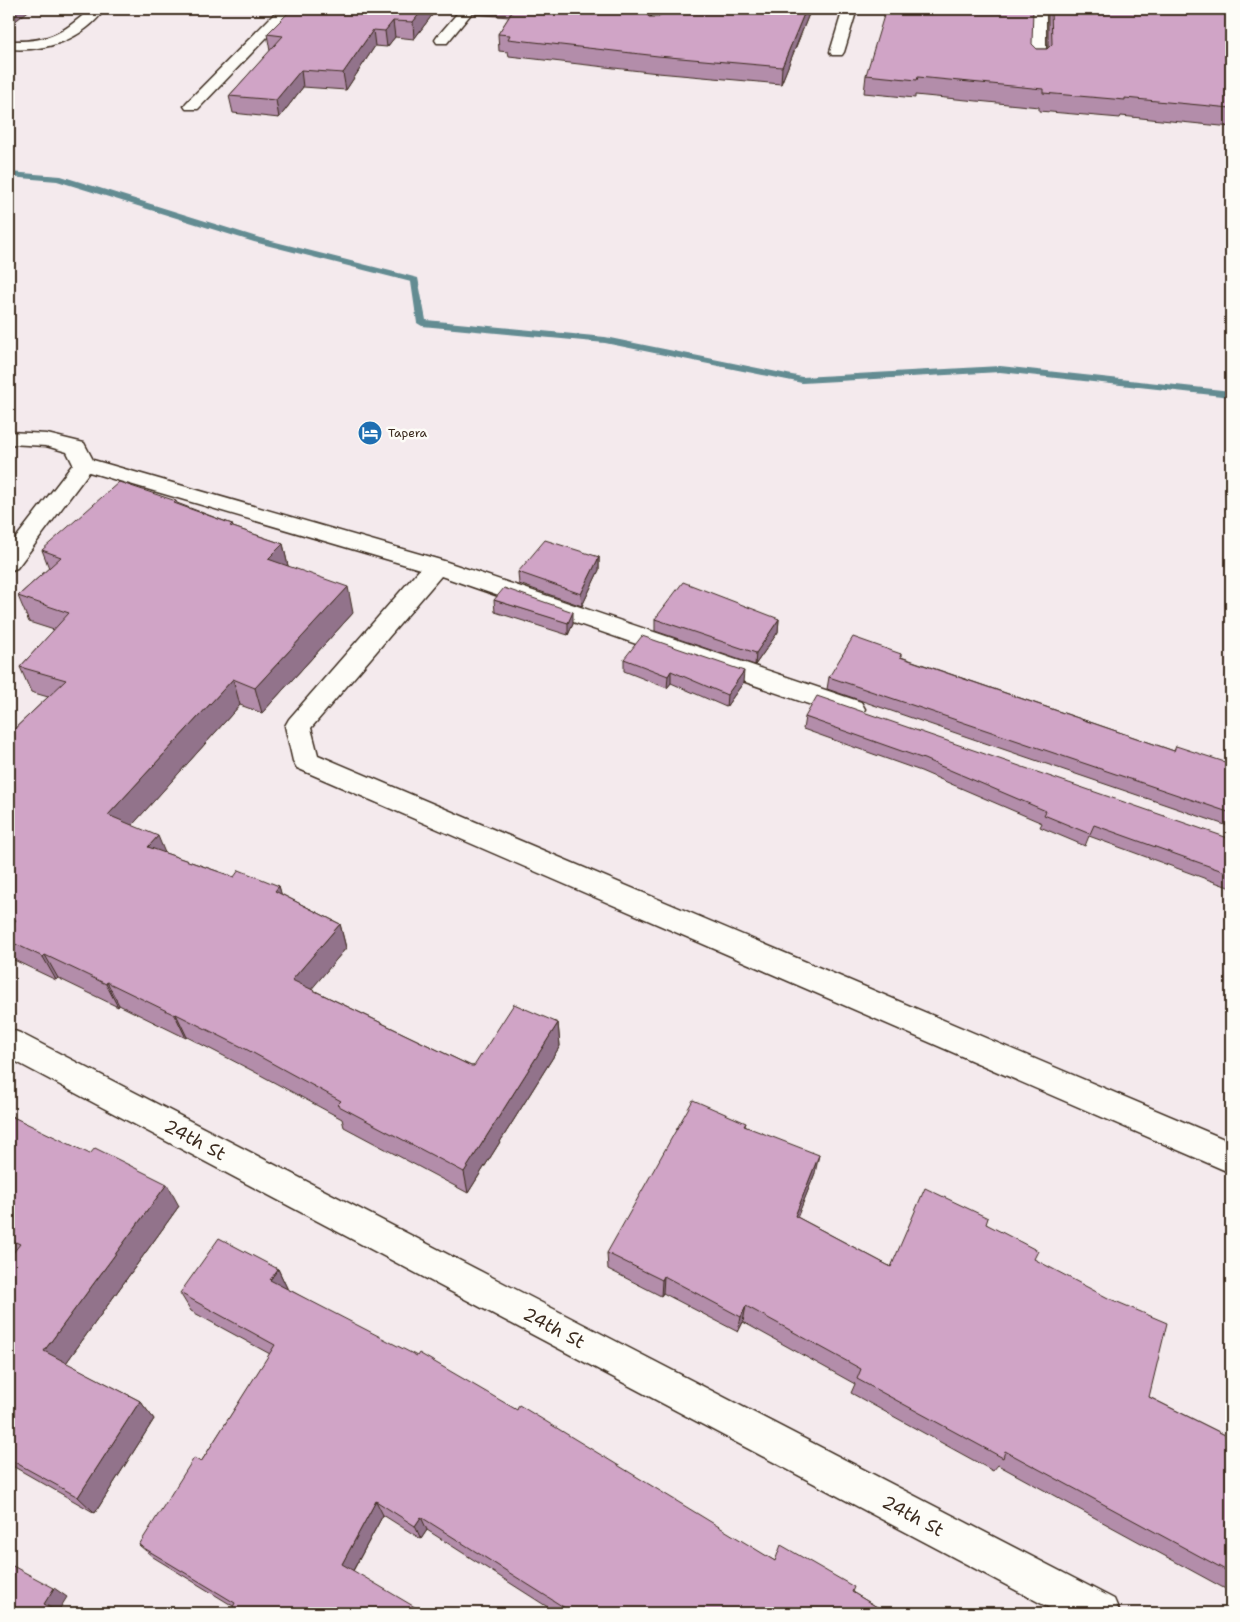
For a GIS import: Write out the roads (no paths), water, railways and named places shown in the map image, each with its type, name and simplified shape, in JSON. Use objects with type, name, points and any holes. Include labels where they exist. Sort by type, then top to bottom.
[{"type":"street","points":[[9,44],[21,46],[52,42],[73,32],[98,9]]},
{"type":"street","points":[[192,106],[287,9]]},
{"type":"street","points":[[442,40],[468,9]]},
{"type":"street","points":[[654,29],[662,9]]},
{"type":"street","points":[[837,52],[850,9]]},
{"type":"street","points":[[1038,62],[1039,9]]},
{"type":"street","points":[[9,438],[47,440],[76,448],[84,464],[436,566],[876,718]]},
{"type":"street","points":[[9,562],[84,464]]},
{"type":"street","points":[[436,566],[298,726],[306,761],[1231,1158]]},
{"type":"street","name":"24th St","points":[[9,1043],[1100,1613]]},
{"type":"waterway","points":[[9,175],[58,178],[257,240],[415,280],[422,323],[605,340],[802,380],[1000,369],[1231,394]]},
{"type":"place","name":"Tapera","points":[[370,433]]}]
